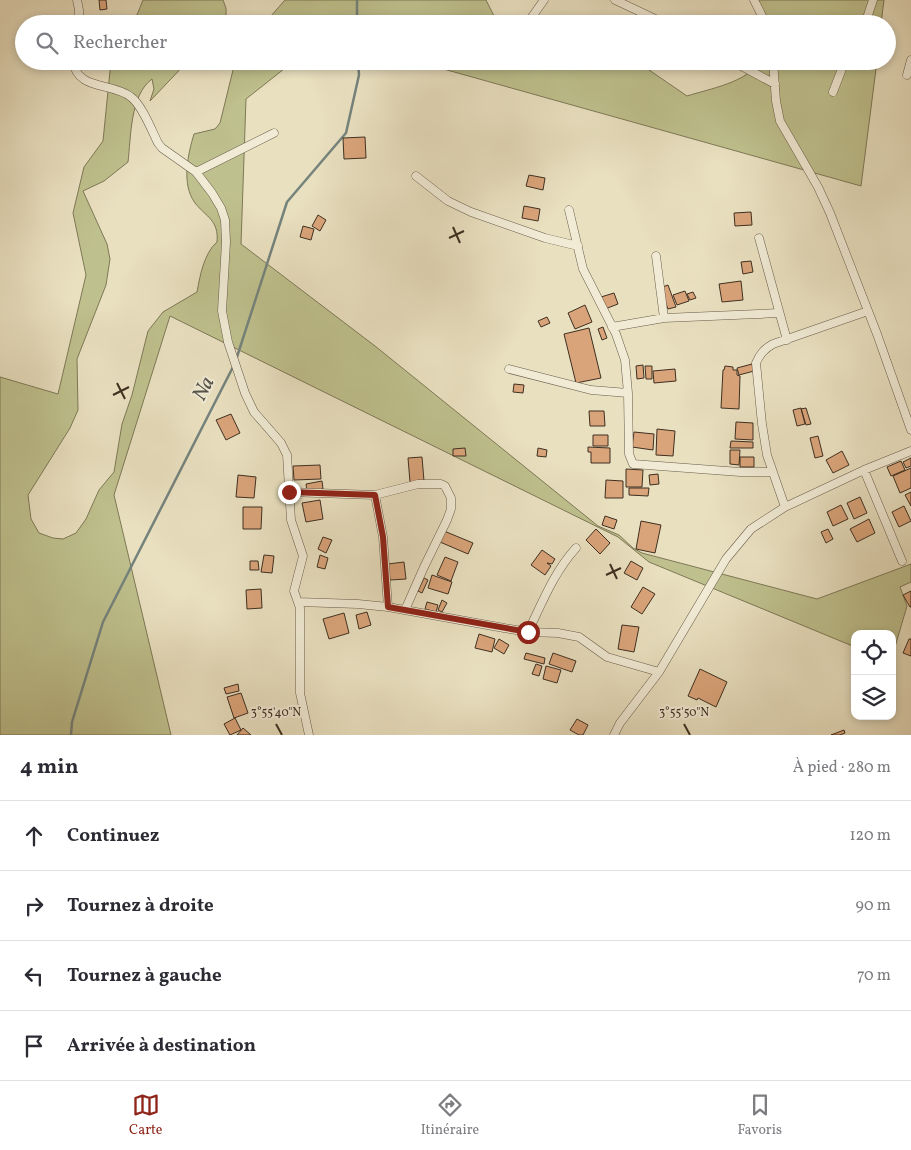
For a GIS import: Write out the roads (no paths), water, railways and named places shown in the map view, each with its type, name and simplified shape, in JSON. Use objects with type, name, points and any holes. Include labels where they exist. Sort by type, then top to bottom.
[{"type":"street","points":[[77,0],[79,15]]},
{"type":"street","points":[[533,15],[544,0]]},
{"type":"street","points":[[616,0],[647,15]]},
{"type":"street","points":[[754,0],[762,15]]},
{"type":"street","points":[[868,15],[873,0]]},
{"type":"street","points":[[907,75],[911,60]]},
{"type":"street","points":[[75,70],[85,82],[130,96],[135,101],[162,148],[196,172],[221,208],[225,220],[226,242],[222,311],[228,342],[245,393],[254,412],[281,443],[287,455],[291,520],[303,556],[294,591],[300,608],[300,693],[310,735]]},
{"type":"street","points":[[749,70],[775,84]]},
{"type":"street","points":[[774,70],[780,121],[818,187],[830,213],[911,430]]},
{"type":"street","points":[[833,92],[842,70]]},
{"type":"street","points":[[196,172],[274,133]]},
{"type":"street","points":[[416,176],[448,201],[471,212],[545,238],[578,246]]},
{"type":"street","points":[[569,210],[588,279],[612,326],[625,360],[628,393],[628,454],[633,464],[740,472],[772,472]]},
{"type":"street","points":[[759,238],[787,340]]},
{"type":"street","points":[[656,256],[664,318]]},
{"type":"street","points":[[785,507],[767,455],[756,363],[765,349],[868,311]]},
{"type":"street","points":[[612,326],[664,318],[779,313]]},
{"type":"street","points":[[509,369],[591,390],[628,393]]},
{"type":"street","points":[[614,735],[620,723],[659,672],[726,559],[751,529],[785,507],[864,470],[911,451]]},
{"type":"street","points":[[864,470],[902,561]]},
{"type":"street","points":[[289,492],[375,495],[409,485],[441,484],[445,486],[451,498],[448,520],[405,610]]},
{"type":"street","points":[[375,495],[383,537],[388,607]]},
{"type":"street","points":[[528,632],[557,572],[564,560],[576,548]]},
{"type":"street","points":[[298,602],[388,607],[528,632],[558,633],[579,637],[607,657],[659,672]]},
{"type":"waterway","name":"Na","points":[[357,0],[357,15]]},
{"type":"waterway","name":"Na","points":[[236,360],[287,202],[346,133],[359,70]]},
{"type":"waterway","name":"Na","points":[[71,735],[72,722],[103,622],[234,365]]}]
